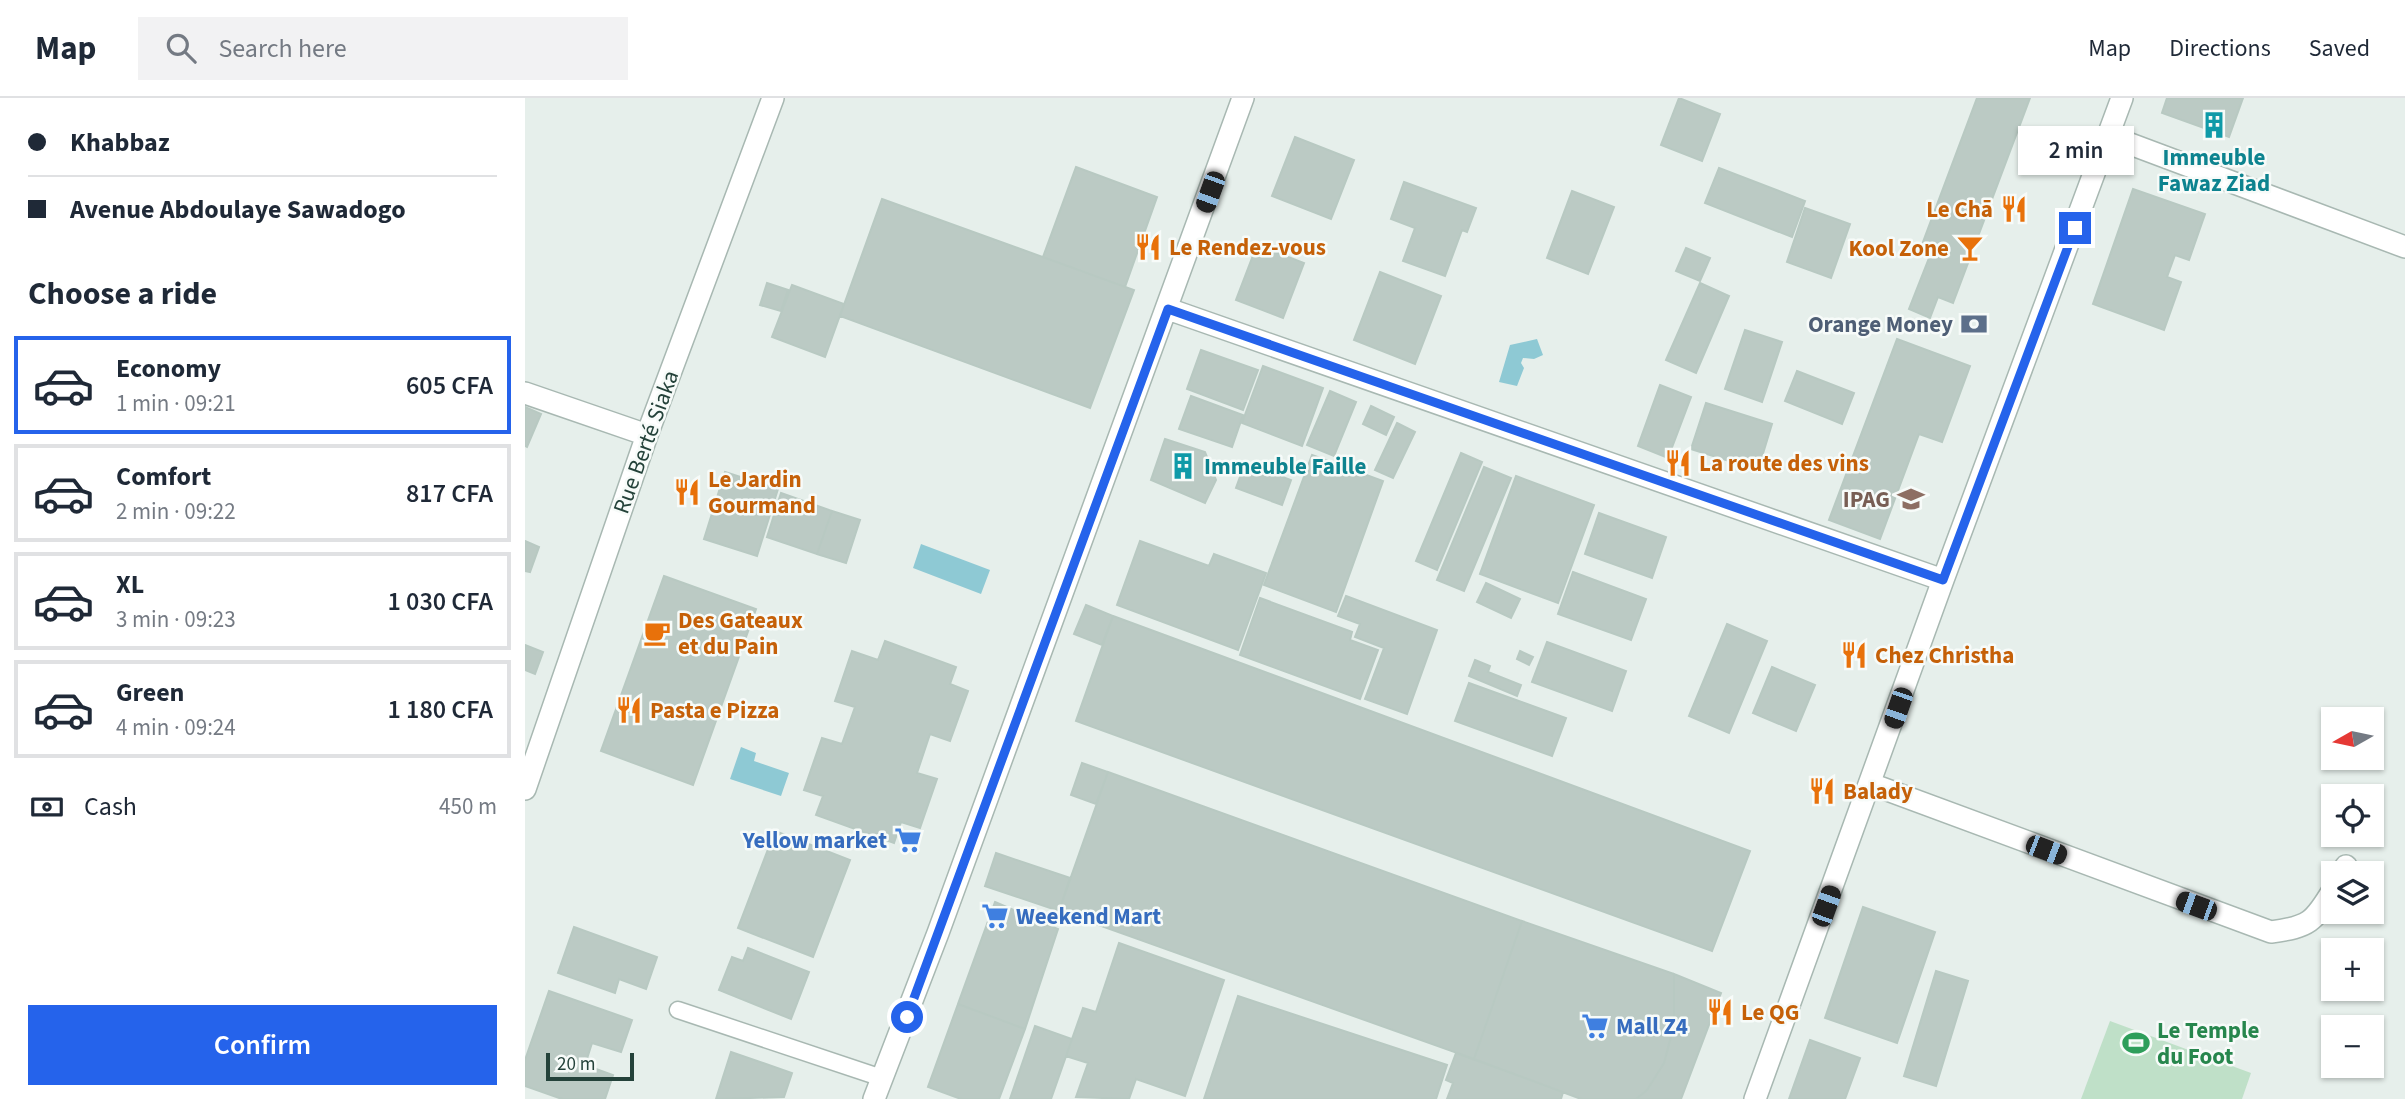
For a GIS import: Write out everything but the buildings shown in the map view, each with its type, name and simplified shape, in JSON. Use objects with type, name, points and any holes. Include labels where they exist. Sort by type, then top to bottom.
[{"type":"street","name":"Rue Berté Siaka","points":[[525,789],[647,435],[772,98]]},
{"type":"street","points":[[874,1099],[1168,309],[1243,98]]},
{"type":"street","points":[[1755,1099],[1943,580],[2122,98]]},
{"type":"street","points":[[2109,136],[2405,247]]},
{"type":"street","points":[[1168,309],[1943,580]]},
{"type":"street","points":[[525,393],[647,435]]},
{"type":"street","points":[[1871,784],[2271,932],[2291,930],[2316,918],[2321,910]]},
{"type":"lane","points":[[678,1010],[882,1078]]},
{"type":"green space","name":"Le Temple du Foot","points":[[2110,1021],[2251,1073],[2242,1099],[2081,1099]]},
{"type":"water","points":[[1537,339],[1543,355],[1534,359],[1523,358],[1521,363],[1524,368],[1517,386],[1499,382],[1510,345]]},
{"type":"water","points":[[921,544],[990,570],[981,594],[913,568]]},
{"type":"water","points":[[741,747],[756,753],[754,761],[789,773],[781,796],[730,779]]},
{"type":"place","name":"Immeuble Fawaz Ziad","points":[[2214,125]]},
{"type":"place","name":"Le Chā","points":[[2014,209]]},
{"type":"place","name":"Le Rendez-vous","points":[[1148,247]]},
{"type":"place","name":"Kool Zone","points":[[1970,248]]},
{"type":"place","name":"Orange Money","points":[[1974,324]]},
{"type":"place","name":"La route des vins","points":[[1678,463]]},
{"type":"place","name":"Immeuble Faille","points":[[1183,466]]},
{"type":"place","name":"Le Jardin Gourmand","points":[[687,492]]},
{"type":"place","name":"IPAG","points":[[1911,499]]},
{"type":"place","name":"Des Gateaux et du Pain","points":[[657,633]]},
{"type":"place","name":"Chez Christha","points":[[1854,655]]},
{"type":"place","name":"Pasta e Pizza","points":[[629,710]]},
{"type":"place","name":"Balady","points":[[1822,791]]},
{"type":"place","name":"Yellow market","points":[[908,840]]},
{"type":"place","name":"Weekend Mart","points":[[995,916]]},
{"type":"place","name":"Le QG","points":[[1720,1012]]},
{"type":"place","name":"Mall Z4","points":[[1595,1026]]},
{"type":"place","name":"Le Temple du Foot","points":[[2136,1043]]},
{"type":"route","points":[[907,1017],[1059,598],[1168,309],[1943,580],[2075,228]]}]
